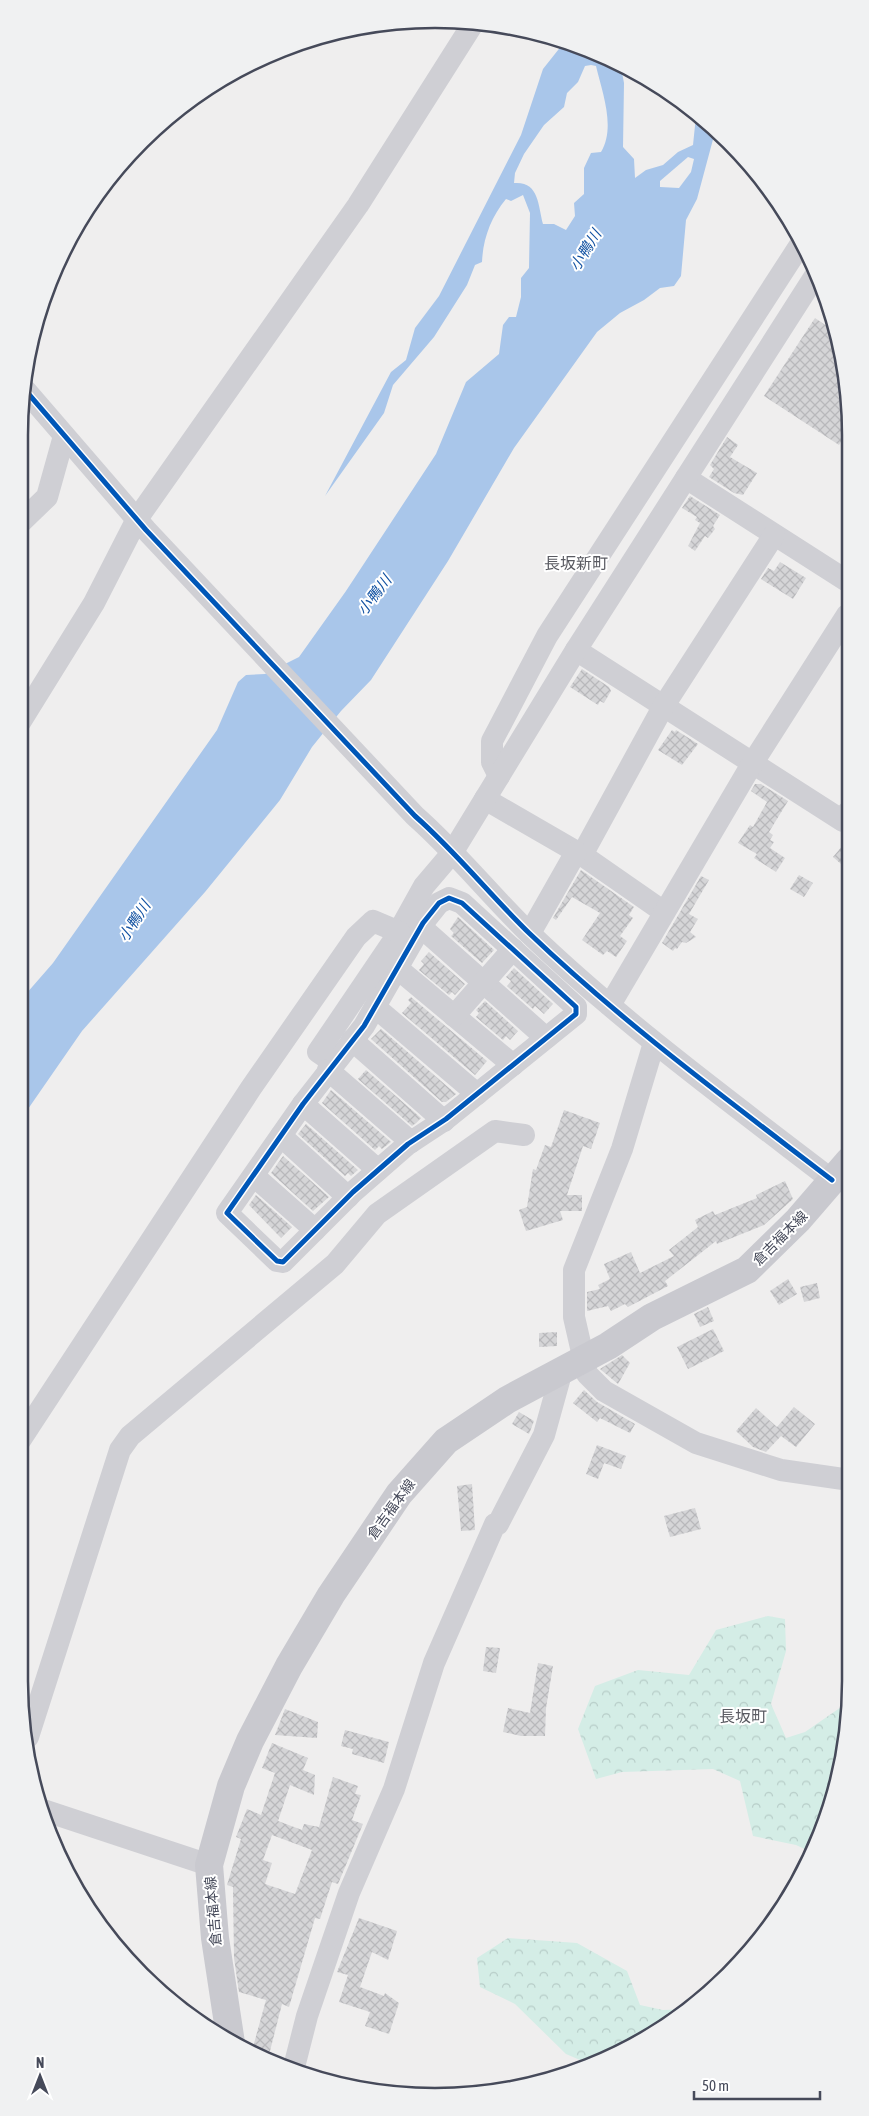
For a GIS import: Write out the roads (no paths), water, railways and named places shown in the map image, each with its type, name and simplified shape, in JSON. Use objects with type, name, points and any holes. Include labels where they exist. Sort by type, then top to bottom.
[{"type":"main road","name":"倉吉福本線","points":[[229,2033],[214,1938],[209,1865],[231,1786],[250,1741],[290,1666],[331,1595],[399,1494],[446,1441],[506,1400],[608,1346],[652,1317],[748,1270],[798,1220],[840,1171]]},
{"type":"street","points":[[28,709],[142,525],[358,205],[470,29]]},
{"type":"street","points":[[499,776],[492,762],[492,741],[547,636],[797,249]]},
{"type":"street","points":[[411,1142],[331,1067],[318,1052],[399,932],[424,886],[452,853],[576,650],[812,281]]},
{"type":"street","points":[[30,394],[142,525],[416,816],[530,933],[654,1043],[840,1171]]},
{"type":"street","points":[[28,515],[47,497],[64,436]]},
{"type":"street","points":[[686,478],[842,578]]},
{"type":"street","points":[[530,933],[579,853],[663,707],[774,535]]},
{"type":"street","points":[[610,1005],[752,764],[842,623]]},
{"type":"street","points":[[576,650],[842,820]]},
{"type":"street","points":[[485,799],[579,853],[664,912]]},
{"type":"street","points":[[449,898],[462,903],[576,1007],[576,1014],[444,1120],[411,1142],[348,1197],[283,1262],[277,1262],[227,1213],[303,1104],[375,1007],[420,927],[439,903],[449,898]]},
{"type":"street","points":[[28,1428],[251,1088],[356,937],[373,921],[399,932]]},
{"type":"street","points":[[420,927],[546,1038]]},
{"type":"street","points":[[454,1016],[513,949]]},
{"type":"street","points":[[397,968],[513,1065]]},
{"type":"street","points":[[375,1007],[477,1094]]},
{"type":"street","points":[[352,1040],[444,1120]]},
{"type":"street","points":[[295,2064],[307,2016],[349,1893],[394,1789],[434,1662],[491,1531],[495,1524],[498,1524],[544,1435],[572,1364],[574,1270],[622,1149],[654,1043]]},
{"type":"street","points":[[303,1104],[378,1170]]},
{"type":"street","points":[[30,1730],[120,1450],[130,1436],[335,1264],[377,1214],[495,1132],[524,1135]]},
{"type":"street","points":[[281,1136],[348,1197]]},
{"type":"street","points":[[254,1176],[314,1230]]},
{"type":"street","points":[[572,1364],[587,1374],[604,1391],[696,1443],[782,1470],[842,1479]]},
{"type":"street","points":[[49,1812],[209,1865]]},
{"type":"water","name":"小鴨川","points":[[560,47],[590,58],[622,73],[624,83],[623,147],[634,159],[635,178],[646,170],[663,165],[678,152],[693,145],[695,123],[703,129],[713,139],[697,199],[686,220],[681,276],[674,286],[660,288],[644,300],[620,313],[597,332],[514,448],[448,561],[371,680],[341,711],[312,747],[280,800],[205,892],[82,1031],[28,1109],[28,992],[53,963],[217,730],[238,682],[246,675],[265,674],[299,657],[346,591],[436,454],[466,382],[499,354],[503,325],[509,317],[516,317],[521,297],[521,278],[529,268],[530,213],[523,195],[511,201],[506,199],[496,213],[484,245],[482,262],[475,265],[467,285],[434,337],[393,385],[384,413],[325,496],[391,372],[406,360],[415,328],[439,296],[521,135],[543,69]],"holes":[[[585,66],[596,66],[606,109],[607,132],[601,152],[591,153],[584,168],[584,194],[574,203],[575,216],[566,230],[554,224],[543,224],[533,190],[522,183],[514,183],[515,173],[524,154],[544,125],[564,107],[567,93],[578,82]],[[688,157],[694,159],[691,172],[679,188],[660,187],[660,181]]]},
{"type":"district","name":"長坂新町","points":[[576,563]]},
{"type":"district","name":"長坂町","points":[[743,1716]]}]
